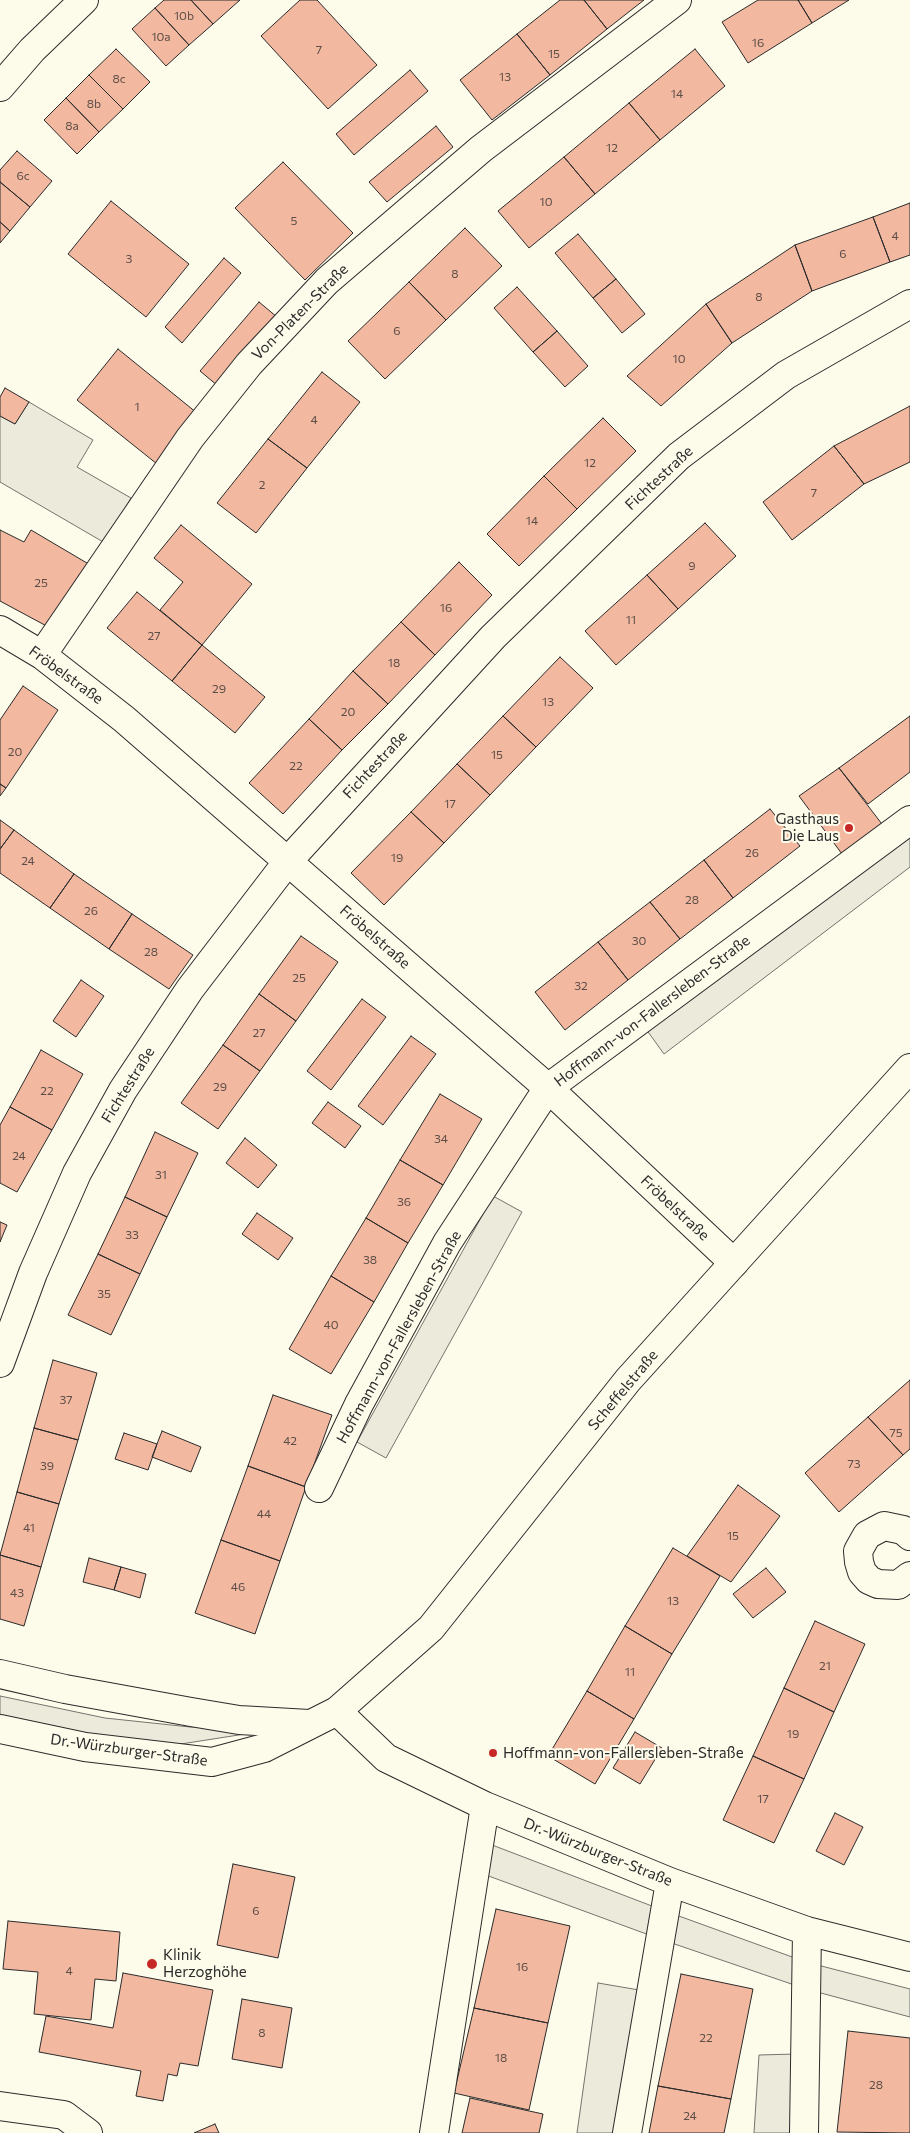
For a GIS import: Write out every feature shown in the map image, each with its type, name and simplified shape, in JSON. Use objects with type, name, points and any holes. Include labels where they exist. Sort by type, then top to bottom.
[{"type":"street","points":[[0,87],[32,50],[84,0]]},
{"type":"street","name":"Von-Platen-Straße","points":[[42,655],[190,438],[249,364],[327,281],[481,149],[677,0]]},
{"type":"street","name":"Fichtestraße","points":[[0,1363],[33,1273],[77,1173],[123,1090],[190,989],[288,861],[493,637],[679,456],[786,375],[910,304]]},
{"type":"street","name":"Fröbelstraße","points":[[0,630],[42,655],[124,719],[548,1088],[734,1263]]},
{"type":"street","name":"Hoffmann-von-Fallersleben-Straße","points":[[319,1488],[359,1404],[447,1243],[548,1088],[910,820]]},
{"type":"street","name":"Scheffelstraße","points":[[337,1711],[431,1628],[628,1380],[910,1068]]},
{"type":"street","points":[[908,1530],[884,1526],[875,1529],[862,1542],[858,1551],[858,1562],[862,1572],[869,1580],[878,1584],[898,1585],[910,1576]]},
{"type":"street","name":"Dr.-Würzburger-Straße","points":[[0,1674],[65,1690],[239,1720],[311,1724]]},
{"type":"street","name":"Dr.-Würzburger-Straße","points":[[0,1730],[85,1747],[212,1762],[264,1748],[337,1711],[386,1758],[485,1806],[670,1882],[807,1931],[910,1956]]},
{"type":"street","points":[[434,2133],[485,1806]]},
{"type":"street","points":[[627,2133],[670,1882]]},
{"type":"street","points":[[804,2133],[807,1931]]},
{"type":"street","points":[[0,2106],[64,2115],[88,2133]]},
{"type":"shaded area","points":[[29,402],[93,440],[77,467],[131,498],[105,543],[0,482],[0,416],[15,424]]},
{"type":"shaded area","points":[[910,829],[910,867],[664,1054],[646,1029]]},
{"type":"shaded area","points":[[493,1196],[522,1212],[386,1458],[357,1442]]},
{"type":"shaded area","points":[[0,1696],[105,1718],[190,1727],[243,1727],[245,1734],[168,1746],[45,1728],[0,1719]]},
{"type":"shaded area","points":[[479,1840],[665,1911],[806,1962],[910,1989],[910,2017],[806,1989],[660,1939],[475,1871]]},
{"type":"shaded area","points":[[598,1983],[645,1991],[621,2133],[577,2133]]},
{"type":"shaded area","points":[[796,2054],[795,2133],[754,2133],[759,2055]]},
{"type":"building","points":[[164,0],[191,0],[213,24],[189,45],[155,8]]},
{"type":"building","points":[[191,0],[240,0],[213,24]]},
{"type":"building","points":[[300,0],[317,0],[377,65],[328,109],[261,36]]},
{"type":"building","points":[[560,0],[584,0],[607,29],[550,75],[517,34]]},
{"type":"building","points":[[584,0],[644,0],[607,29]]},
{"type":"building","points":[[758,0],[798,0],[812,23],[748,63],[722,22]]},
{"type":"building","points":[[798,0],[849,0],[812,23]]},
{"type":"building","points":[[155,8],[189,45],[166,66],[132,29]]},
{"type":"building","points":[[517,34],[550,75],[492,120],[460,80]]},
{"type":"building","points":[[116,49],[150,82],[123,109],[89,75]]},
{"type":"building","points":[[695,49],[725,86],[660,140],[629,103]]},
{"type":"building","points":[[410,70],[428,91],[354,155],[336,134]]},
{"type":"building","points":[[89,75],[123,109],[99,132],[66,98]]},
{"type":"building","points":[[66,98],[99,132],[77,154],[44,120]]},
{"type":"building","points":[[629,103],[660,140],[595,194],[564,157]]},
{"type":"building","points":[[436,126],[453,147],[387,202],[369,182]]},
{"type":"building","points":[[17,151],[52,181],[30,207],[0,182],[0,170]]},
{"type":"building","points":[[564,157],[595,194],[529,248],[498,211]]},
{"type":"building","points":[[283,162],[353,233],[305,280],[235,208]]},
{"type":"building","points":[[0,182],[30,207],[10,231],[0,222]]},
{"type":"building","points":[[111,201],[189,264],[146,317],[68,254]]},
{"type":"building","points":[[910,203],[910,255],[890,262],[873,217]]},
{"type":"building","points":[[873,217],[890,262],[812,291],[795,245]]},
{"type":"building","points":[[0,222],[10,231],[0,243]]},
{"type":"building","points":[[465,228],[502,266],[446,320],[409,282]]},
{"type":"building","points":[[578,234],[616,279],[593,298],[555,253]]},
{"type":"building","points":[[795,245],[812,291],[732,343],[706,304]]},
{"type":"building","points":[[224,258],[241,273],[182,343],[165,327]]},
{"type":"building","points":[[616,279],[645,314],[622,333],[593,298]]},
{"type":"building","points":[[409,282],[446,320],[385,379],[348,341]]},
{"type":"building","points":[[517,287],[557,331],[533,352],[494,308]]},
{"type":"building","points":[[259,302],[277,317],[218,386],[200,371]]},
{"type":"building","points":[[706,304],[732,343],[661,406],[627,376]]},
{"type":"building","points":[[557,331],[588,366],[565,387],[533,352]]},
{"type":"building","points":[[118,349],[197,413],[157,464],[77,400]]},
{"type":"building","points":[[322,372],[360,402],[307,468],[268,439]]},
{"type":"building","points":[[5,388],[29,402],[15,424],[0,416],[0,397]]},
{"type":"building","points":[[910,406],[910,462],[864,484],[834,446]]},
{"type":"building","points":[[603,418],[636,451],[577,509],[544,476]]},
{"type":"building","points":[[268,439],[307,468],[256,533],[217,503]]},
{"type":"building","points":[[834,446],[864,484],[792,540],[763,502]]},
{"type":"building","points":[[544,476],[577,509],[519,566],[487,534]]},
{"type":"building","points":[[705,523],[736,556],[678,609],[647,575]]},
{"type":"building","points":[[181,525],[252,584],[202,645],[160,610],[183,582],[154,558]]},
{"type":"building","points":[[0,530],[24,542],[31,530],[92,566],[54,630],[0,601]]},
{"type":"building","points":[[459,562],[492,595],[435,655],[401,622]]},
{"type":"building","points":[[647,575],[678,609],[616,665],[585,631]]},
{"type":"building","points":[[137,592],[202,645],[172,681],[107,628]]},
{"type":"building","points":[[401,622],[435,655],[388,704],[353,671]]},
{"type":"building","points":[[202,645],[265,697],[235,733],[172,681]]},
{"type":"building","points":[[560,657],[593,688],[536,747],[503,716]]},
{"type":"building","points":[[353,671],[388,704],[342,750],[309,719]]},
{"type":"building","points":[[23,686],[58,710],[6,788],[0,784],[0,720]]},
{"type":"building","points":[[503,716],[536,747],[490,795],[457,764]]},
{"type":"building","points":[[910,716],[910,772],[868,804],[839,768]]},
{"type":"building","points":[[309,719],[342,750],[283,814],[249,783]]},
{"type":"building","points":[[457,764],[490,795],[444,843],[411,812]]},
{"type":"building","points":[[839,768],[885,828],[845,858],[799,796]]},
{"type":"building","points":[[0,784],[6,788],[0,796]]},
{"type":"building","points":[[770,809],[800,846],[733,898],[704,860]]},
{"type":"building","points":[[411,812],[444,843],[384,905],[351,873]]},
{"type":"building","points":[[0,820],[14,830],[0,849]]},
{"type":"building","points":[[14,830],[74,874],[50,908],[0,873],[0,849]]},
{"type":"building","points":[[704,860],[733,898],[680,939],[650,902]]},
{"type":"building","points":[[74,874],[132,914],[109,949],[50,908]]},
{"type":"building","points":[[650,902],[680,939],[628,980],[598,942]]},
{"type":"building","points":[[132,914],[193,955],[169,989],[109,949]]},
{"type":"building","points":[[301,936],[338,962],[296,1021],[259,994]]},
{"type":"building","points":[[598,942],[628,980],[565,1030],[535,992]]},
{"type":"building","points":[[81,980],[104,996],[76,1037],[53,1021]]},
{"type":"building","points":[[259,994],[296,1021],[260,1071],[223,1045]]},
{"type":"building","points":[[362,999],[386,1017],[331,1090],[307,1071]]},
{"type":"building","points":[[411,1036],[436,1054],[383,1125],[358,1106]]},
{"type":"building","points":[[223,1045],[260,1071],[218,1129],[181,1103]]},
{"type":"building","points":[[41,1050],[83,1074],[52,1130],[10,1107]]},
{"type":"building","points":[[440,1094],[482,1119],[443,1185],[400,1160]]},
{"type":"building","points":[[328,1102],[361,1126],[345,1148],[312,1123]]},
{"type":"building","points":[[10,1107],[52,1130],[17,1192],[0,1183],[0,1125]]},
{"type":"building","points":[[155,1132],[198,1153],[167,1217],[125,1197]]},
{"type":"building","points":[[245,1138],[277,1165],[258,1188],[226,1163]]},
{"type":"building","points":[[400,1160],[443,1185],[408,1243],[366,1218]]},
{"type":"building","points":[[125,1197],[167,1217],[140,1274],[98,1254]]},
{"type":"building","points":[[257,1213],[293,1238],[278,1260],[242,1234]]},
{"type":"building","points":[[366,1218],[408,1243],[374,1302],[331,1276]]},
{"type":"building","points":[[0,1222],[7,1225],[0,1242]]},
{"type":"building","points":[[98,1254],[140,1274],[111,1335],[68,1315]]},
{"type":"building","points":[[331,1276],[374,1302],[331,1374],[289,1349]]},
{"type":"building","points":[[53,1360],[97,1373],[78,1440],[34,1428]]},
{"type":"building","points":[[910,1380],[910,1449],[903,1455],[868,1417]]},
{"type":"building","points":[[273,1395],[332,1415],[306,1487],[248,1466]]},
{"type":"building","points":[[868,1417],[903,1455],[839,1512],[805,1473]]},
{"type":"building","points":[[34,1428],[78,1440],[59,1504],[17,1492]]},
{"type":"building","points":[[162,1431],[201,1447],[191,1472],[152,1457]]},
{"type":"building","points":[[124,1433],[157,1444],[148,1470],[115,1459]]},
{"type":"building","points":[[248,1466],[306,1487],[280,1561],[221,1540]]},
{"type":"building","points":[[738,1485],[780,1516],[731,1582],[687,1556]]},
{"type":"building","points":[[17,1492],[59,1504],[41,1567],[0,1555]]},
{"type":"building","points":[[221,1540],[280,1561],[255,1634],[195,1613]]},
{"type":"building","points":[[673,1548],[720,1576],[672,1654],[625,1626]]},
{"type":"building","points":[[0,1555],[41,1567],[24,1626],[0,1619]]},
{"type":"building","points":[[89,1558],[121,1567],[114,1590],[83,1582]]},
{"type":"building","points":[[121,1567],[146,1574],[140,1598],[114,1590]]},
{"type":"building","points":[[766,1568],[786,1592],[753,1618],[733,1594]]},
{"type":"building","points":[[815,1621],[865,1644],[834,1712],[784,1688]]},
{"type":"building","points":[[625,1626],[672,1654],[634,1719],[587,1691]]},
{"type":"building","points":[[784,1688],[834,1712],[804,1779],[753,1756]]},
{"type":"building","points":[[587,1691],[634,1719],[595,1784],[548,1756]]},
{"type":"building","points":[[635,1732],[662,1748],[640,1784],[613,1768]]},
{"type":"building","points":[[753,1756],[804,1779],[774,1843],[723,1820]]},
{"type":"building","points":[[835,1813],[863,1827],[844,1865],[816,1851]]},
{"type":"building","points":[[233,1864],[295,1877],[278,1958],[217,1945]]},
{"type":"building","points":[[496,1909],[570,1926],[548,2023],[474,2008]]},
{"type":"building","points":[[8,1921],[120,1932],[116,1981],[95,1979],[91,2020],[34,2014],[38,1972],[3,1969]]},
{"type":"building","points":[[123,1973],[213,1990],[198,2066],[180,2063],[177,2076],[168,2074],[163,2101],[136,2096],[141,2071],[39,2052],[46,2016],[113,2028]]},
{"type":"building","points":[[681,1974],[753,1989],[731,2099],[658,2086]]},
{"type":"building","points":[[242,1999],[292,2008],[282,2068],[232,2059]]},
{"type":"building","points":[[474,2008],[548,2023],[529,2110],[454,2093]]},
{"type":"building","points":[[848,2031],[910,2038],[910,2133],[837,2132]]},
{"type":"building","points":[[658,2086],[731,2099],[724,2133],[649,2133]]},
{"type":"building","points":[[470,2098],[543,2114],[539,2133],[462,2133]]},
{"type":"building","points":[[215,2124],[219,2133],[194,2133]]},
{"type":"place","name":"Gasthaus Die Laus","points":[[849,828]]},
{"type":"place","name":"Hoffmann-von-Fallersleben-Straße","points":[[493,1753]]},
{"type":"place","name":"Klinik Herzoghöhe","points":[[152,1964]]}]
